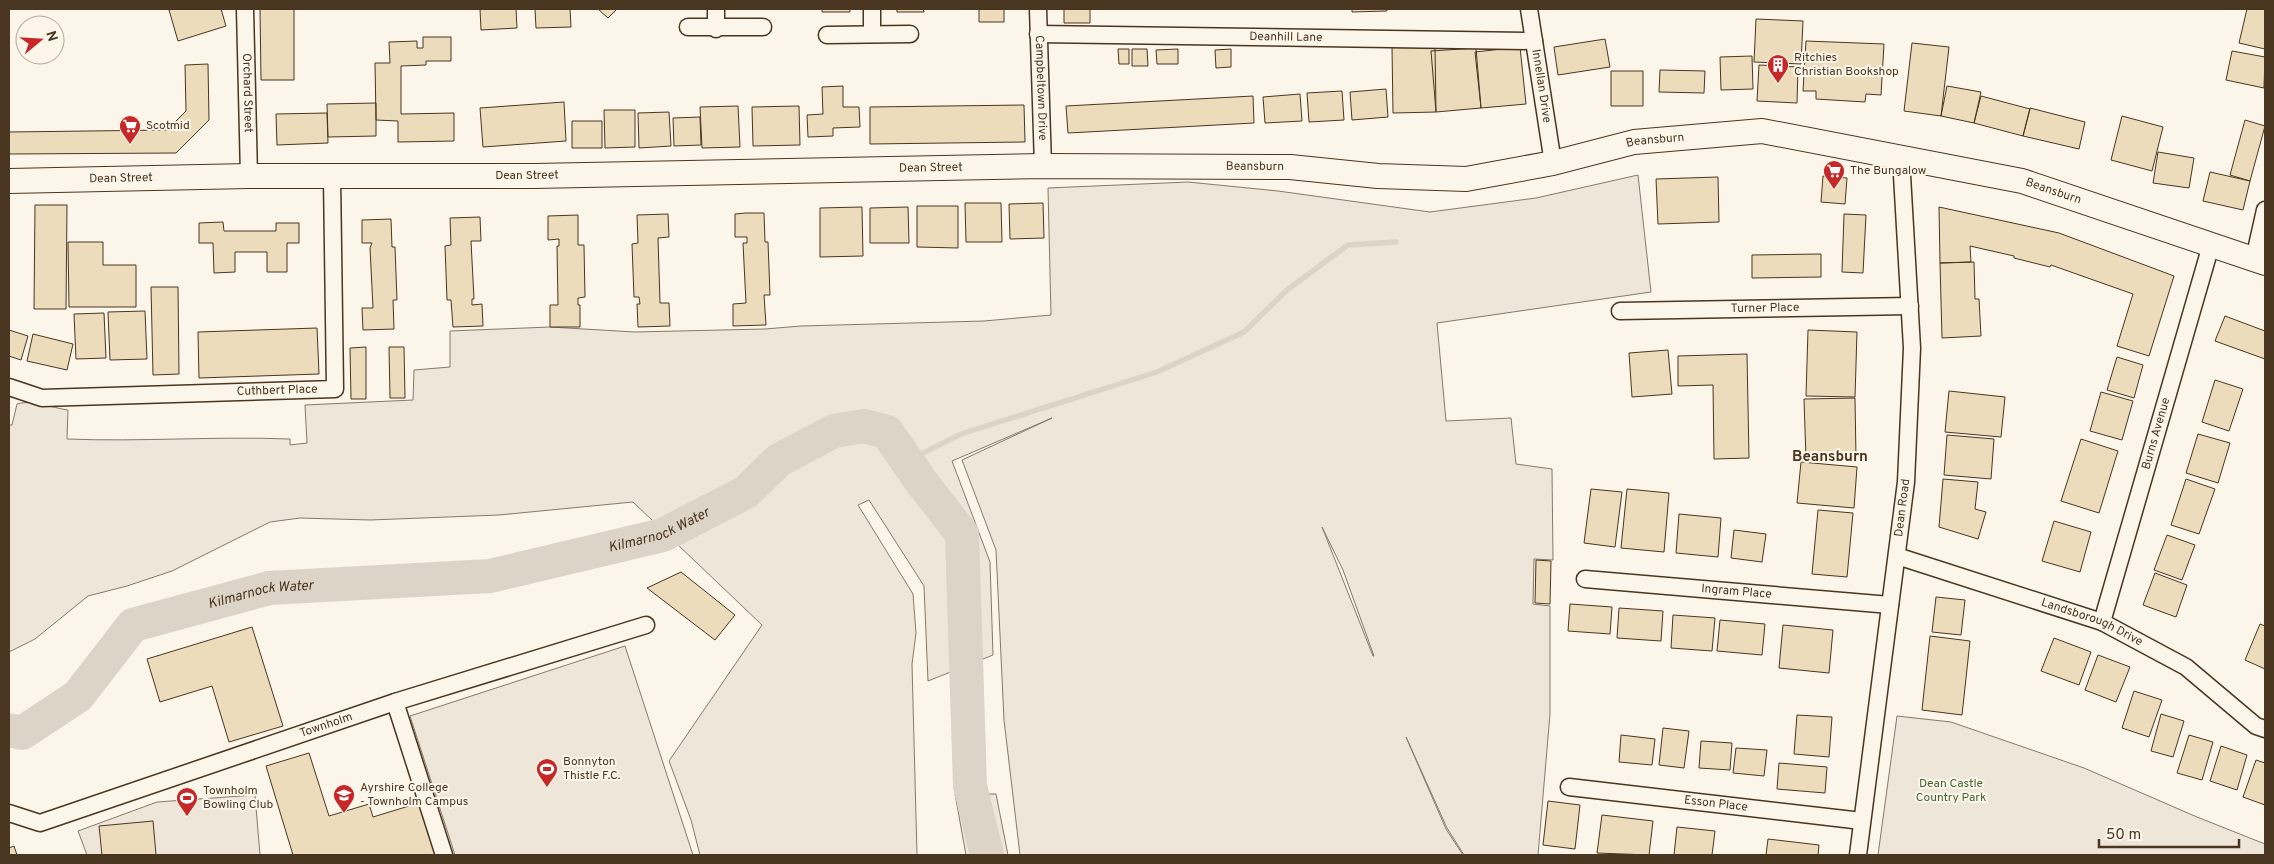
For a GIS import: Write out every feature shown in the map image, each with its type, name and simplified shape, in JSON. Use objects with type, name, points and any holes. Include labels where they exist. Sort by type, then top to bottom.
[{"type":"main road","name":"Beansburn","points":[[1043,166],[1290,167],[1378,176],[1466,179],[1553,163],[1634,142],[1762,131],[2022,181],[2259,261]]},
{"type":"main road","name":"Dean Street","points":[[9,181],[249,176],[534,176],[1043,166]]},
{"type":"street","name":"Orchard Street","points":[[245,9],[249,176]]},
{"type":"street","points":[[716,9],[716,29]]},
{"type":"street","points":[[872,9],[872,34]]},
{"type":"street","name":"Campbeltown Drive","points":[[1038,9],[1043,166]]},
{"type":"street","name":"Innellan Drive","points":[[1528,9],[1553,163]]},
{"type":"street","points":[[688,27],[716,29],[763,27]]},
{"type":"street","points":[[827,36],[910,34]]},
{"type":"street","name":"Deanhill Lane","points":[[1038,34],[1534,41]]},
{"type":"street","name":"Dean Road","points":[[1858,855],[1906,482],[1912,348],[1902,158]]},
{"type":"street","name":"Cuthbert Place","points":[[9,387],[42,398],[335,389],[332,177]]},
{"type":"street","points":[[2259,261],[2265,210]]},
{"type":"street","name":"Burns Avenue","points":[[2102,622],[2211,245]]},
{"type":"street","name":"Turner Place","points":[[1620,311],[1910,306]]},
{"type":"street","name":"Landsborough Drive","points":[[1897,556],[2102,622],[2186,667],[2256,726],[2265,729]]},
{"type":"street","name":"Ingram Place","points":[[1585,579],[1890,605]]},
{"type":"street","name":"Townholm","points":[[9,813],[40,822],[395,702],[646,624]]},
{"type":"street","points":[[395,702],[444,855]]},
{"type":"street","name":"Esson Place","points":[[1569,787],[1862,821]]},
{"type":"green space","points":[[1638,175],[1651,292],[1437,323],[1446,421],[1511,418],[1516,464],[1552,469],[1553,560],[1534,559],[1533,604],[1550,606],[1550,714],[1538,855],[1464,855],[1447,828],[1406,737],[1446,829],[1463,855],[1020,855],[1004,720],[996,550],[962,460],[1052,418],[952,461],[990,562],[993,655],[928,681],[924,586],[869,500],[858,505],[913,594],[916,633],[912,664],[917,855],[700,855],[691,820],[669,761],[762,625],[633,502],[499,515],[370,520],[300,518],[270,522],[172,571],[127,586],[88,596],[35,639],[9,652],[9,425],[12,425],[17,404],[36,403],[68,410],[67,439],[262,438],[290,439],[290,445],[307,443],[305,405],[413,400],[414,370],[450,367],[450,331],[550,327],[635,332],[765,329],[801,326],[984,321],[1051,315],[1048,188],[1188,182],[1278,191],[1430,212],[1536,198]],"holes":[[[1322,527],[1343,570],[1374,656]]]},
{"type":"green space","name":"Bonnyton Thistle F.C.","points":[[625,646],[693,855],[455,855],[410,716]]},
{"type":"green space","name":"Dean Castle Country Park","points":[[1897,716],[1951,722],[2084,768],[2265,844],[2265,855],[1878,855]]},
{"type":"green space","points":[[955,794],[996,794],[1008,855],[966,855]]},
{"type":"green space","name":"Townholm Bowling Club","points":[[255,795],[260,855],[87,855],[78,831],[157,802]]},
{"type":"building","points":[[221,9],[226,26],[178,41],[169,10]]},
{"type":"building","points":[[260,9],[294,9],[294,80],[261,80]]},
{"type":"building","points":[[480,9],[516,9],[517,28],[481,30]]},
{"type":"building","points":[[535,9],[570,9],[571,27],[536,28]]},
{"type":"building","points":[[598,9],[617,9],[608,18]]},
{"type":"building","points":[[822,9],[850,9],[850,12],[822,12]]},
{"type":"building","points":[[897,9],[923,9],[924,12],[897,12]]},
{"type":"building","points":[[979,9],[1004,9],[1004,22],[979,22]]},
{"type":"building","points":[[1064,9],[1090,9],[1090,23],[1064,23]]},
{"type":"building","points":[[1352,9],[1387,9],[1387,11],[1352,12]]},
{"type":"building","points":[[2247,9],[2265,9],[2265,49],[2239,43]]},
{"type":"building","points":[[1756,19],[1803,21],[1801,64],[1754,62]]},
{"type":"building","points":[[423,37],[451,37],[451,61],[426,61],[426,65],[401,66],[401,114],[454,113],[454,141],[398,142],[398,121],[376,120],[375,63],[390,63],[389,42],[417,41],[417,48],[423,48]]},
{"type":"building","points":[[1605,39],[1610,67],[1558,75],[1554,47]]},
{"type":"building","points":[[1806,41],[1884,44],[1881,95],[1866,94],[1865,102],[1816,99],[1816,91],[1803,91]]},
{"type":"building","points":[[1912,43],[1949,47],[1941,116],[1904,111]]},
{"type":"building","points":[[1435,46],[1436,112],[1393,113],[1392,47]]},
{"type":"building","points":[[1520,47],[1526,104],[1481,108],[1475,52]]},
{"type":"building","points":[[1476,48],[1481,108],[1436,112],[1431,51]]},
{"type":"building","points":[[1118,49],[1129,49],[1129,64],[1119,64]]},
{"type":"building","points":[[1132,49],[1147,49],[1148,66],[1132,66]]},
{"type":"building","points":[[1178,49],[1178,64],[1157,64],[1156,50]]},
{"type":"building","points":[[1231,49],[1231,67],[1216,68],[1215,50]]},
{"type":"building","points":[[2232,51],[2265,57],[2264,88],[2226,80]]},
{"type":"building","points":[[1752,56],[1753,89],[1721,90],[1720,57]]},
{"type":"building","points":[[208,64],[209,120],[176,153],[9,154],[9,132],[167,130],[186,111],[185,65]]},
{"type":"building","name":"Ritchies Christian Bookshop","points":[[1759,65],[1798,67],[1797,103],[1757,101]]},
{"type":"building","points":[[1660,70],[1705,71],[1704,93],[1659,92]]},
{"type":"building","points":[[1611,71],[1643,71],[1643,106],[1611,106]]},
{"type":"building","points":[[843,86],[843,107],[859,107],[860,127],[833,128],[833,136],[808,137],[807,115],[823,114],[822,87]]},
{"type":"building","points":[[1947,86],[1981,92],[1974,123],[1941,116]]},
{"type":"building","points":[[1386,89],[1388,117],[1352,120],[1350,92]]},
{"type":"building","points":[[1342,91],[1344,120],[1309,122],[1307,93]]},
{"type":"building","points":[[1300,94],[1302,121],[1265,123],[1263,97]]},
{"type":"building","points":[[1253,96],[1254,123],[1068,133],[1066,106]]},
{"type":"building","points":[[1981,96],[2030,109],[2023,136],[1974,123]]},
{"type":"building","points":[[564,102],[566,141],[483,147],[480,108]]},
{"type":"building","points":[[376,103],[376,136],[328,137],[327,104]]},
{"type":"building","points":[[1024,105],[1025,142],[870,144],[870,107]]},
{"type":"building","points":[[738,106],[740,147],[702,148],[700,107]]},
{"type":"building","points":[[799,106],[800,145],[753,146],[752,107]]},
{"type":"building","points":[[2030,108],[2085,122],[2079,149],[2023,136]]},
{"type":"building","points":[[604,110],[635,110],[635,147],[605,148]]},
{"type":"building","points":[[669,112],[671,146],[639,148],[638,113]]},
{"type":"building","points":[[327,113],[328,143],[277,145],[276,114]]},
{"type":"building","points":[[2122,116],[2163,127],[2152,171],[2111,160]]},
{"type":"building","points":[[700,117],[701,145],[674,146],[673,118]]},
{"type":"building","points":[[2245,120],[2265,126],[2250,181],[2230,175]]},
{"type":"building","points":[[572,121],[602,121],[602,148],[572,148]]},
{"type":"building","points":[[2158,152],[2194,158],[2189,188],[2153,183]]},
{"type":"building","points":[[2210,172],[2250,181],[2243,210],[2203,201]]},
{"type":"building","name":"The Bungalow","points":[[1823,176],[1847,178],[1845,204],[1821,202]]},
{"type":"building","points":[[1718,177],[1719,222],[1658,224],[1656,179]]},
{"type":"building","points":[[965,203],[1001,203],[1002,242],[966,242]]},
{"type":"building","points":[[1043,203],[1044,238],[1010,239],[1009,204]]},
{"type":"building","points":[[35,205],[67,205],[66,309],[34,309]]},
{"type":"building","points":[[917,206],[958,206],[958,248],[917,247]]},
{"type":"building","points":[[862,207],[863,256],[820,257],[820,208]]},
{"type":"building","points":[[908,207],[909,243],[870,243],[870,208]]},
{"type":"building","points":[[1939,207],[2059,233],[2174,276],[2149,356],[2117,346],[2133,294],[2051,265],[2050,267],[1970,246],[1971,262],[1940,263]]},
{"type":"building","points":[[764,213],[765,242],[768,242],[770,295],[764,295],[766,325],[733,326],[733,304],[746,303],[743,243],[747,243],[747,237],[735,237],[735,214]]},
{"type":"building","points":[[668,214],[669,237],[658,238],[660,303],[669,303],[670,326],[638,327],[637,304],[640,304],[639,297],[634,297],[632,244],[638,243],[637,215]]},
{"type":"building","points":[[1844,214],[1866,215],[1863,273],[1842,272]]},
{"type":"building","points":[[578,215],[578,245],[584,245],[585,297],[578,298],[578,305],[580,305],[580,327],[550,327],[550,305],[558,305],[557,246],[559,246],[559,239],[548,240],[548,216]]},
{"type":"building","points":[[480,217],[481,241],[471,241],[474,299],[472,299],[472,305],[482,304],[483,326],[453,327],[451,300],[447,300],[445,246],[451,245],[450,218]]},
{"type":"building","points":[[391,219],[392,247],[395,247],[397,300],[393,300],[394,329],[363,330],[362,308],[373,308],[370,248],[372,243],[362,243],[362,220]]},
{"type":"building","points":[[223,222],[224,231],[276,231],[276,223],[299,223],[299,243],[287,243],[287,272],[267,272],[267,252],[235,252],[235,272],[214,273],[213,243],[199,243],[199,223]]},
{"type":"building","points":[[68,242],[103,242],[103,265],[136,265],[136,307],[69,307]]},
{"type":"building","points":[[1821,254],[1821,277],[1752,278],[1752,255]]},
{"type":"building","points":[[1974,262],[1975,299],[1979,299],[1981,336],[1942,338],[1940,263]]},
{"type":"building","points":[[151,287],[178,287],[179,374],[153,375]]},
{"type":"building","points":[[145,311],[147,359],[110,360],[108,312]]},
{"type":"building","points":[[104,313],[106,358],[76,359],[74,314]]},
{"type":"building","points":[[2225,316],[2265,331],[2265,359],[2215,341]]},
{"type":"building","points":[[317,328],[319,374],[199,378],[198,332]]},
{"type":"building","points":[[9,330],[28,336],[21,360],[9,356]]},
{"type":"building","points":[[1808,330],[1857,332],[1855,397],[1806,396]]},
{"type":"building","points":[[33,334],[73,344],[67,370],[27,361]]},
{"type":"building","points":[[366,347],[366,399],[351,399],[350,348]]},
{"type":"building","points":[[389,347],[404,347],[405,398],[390,398]]},
{"type":"building","points":[[1668,350],[1672,394],[1632,397],[1629,353]]},
{"type":"building","points":[[1747,354],[1749,458],[1714,459],[1713,385],[1678,386],[1678,356]]},
{"type":"building","points":[[2117,357],[2143,365],[2134,398],[2107,390]]},
{"type":"building","points":[[2215,380],[2243,389],[2229,431],[2202,422]]},
{"type":"building","points":[[1949,391],[2005,397],[2001,437],[1945,432]]},
{"type":"building","points":[[2101,392],[2133,401],[2122,440],[2090,431]]},
{"type":"building","points":[[1855,398],[1856,458],[1806,459],[1804,399]]},
{"type":"building","points":[[2198,434],[2230,443],[2218,483],[2186,473]]},
{"type":"building","points":[[1947,435],[1994,439],[1991,479],[1944,475]]},
{"type":"building","points":[[2081,439],[2118,451],[2099,513],[2061,501]]},
{"type":"building","points":[[1801,462],[1857,467],[1854,508],[1797,503]]},
{"type":"building","points":[[1943,479],[1978,482],[1975,509],[1986,512],[1978,539],[1939,527]]},
{"type":"building","points":[[2186,479],[2215,489],[2199,534],[2171,525]]},
{"type":"building","points":[[1591,489],[1622,492],[1615,547],[1584,543]]},
{"type":"building","points":[[1627,489],[1669,493],[1664,552],[1621,548]]},
{"type":"building","points":[[1818,510],[1853,513],[1847,577],[1812,574]]},
{"type":"building","points":[[1679,514],[1721,518],[1718,557],[1676,553]]},
{"type":"building","points":[[2054,521],[2091,532],[2080,572],[2042,561]]},
{"type":"building","points":[[1734,530],[1766,534],[1762,562],[1731,558]]},
{"type":"building","points":[[2167,535],[2195,545],[2182,580],[2154,570]]},
{"type":"building","points":[[1536,560],[1551,561],[1550,604],[1535,603]]},
{"type":"building","points":[[681,572],[735,615],[715,640],[647,588]]},
{"type":"building","points":[[2155,573],[2187,585],[2176,617],[2143,605]]},
{"type":"building","points":[[1936,597],[1965,600],[1961,635],[1932,632]]},
{"type":"building","points":[[1570,604],[1612,607],[1610,634],[1568,631]]},
{"type":"building","points":[[1619,608],[1663,611],[1661,641],[1617,638]]},
{"type":"building","points":[[1673,615],[1715,618],[1712,651],[1671,648]]},
{"type":"building","points":[[1720,620],[1765,624],[1762,655],[1717,651]]},
{"type":"building","points":[[2260,624],[2265,626],[2265,669],[2245,660]]},
{"type":"building","points":[[1783,625],[1833,630],[1829,673],[1779,668]]},
{"type":"building","points":[[252,627],[283,726],[229,742],[212,686],[160,702],[147,659]]},
{"type":"building","points":[[1930,636],[1970,641],[1962,715],[1922,710]]},
{"type":"building","points":[[2054,638],[2091,652],[2079,685],[2041,671]]},
{"type":"building","points":[[2098,655],[2130,667],[2116,702],[2085,690]]},
{"type":"building","points":[[2134,691],[2162,700],[2149,737],[2122,728]]},
{"type":"building","points":[[2161,714],[2184,721],[2173,757],[2151,751]]},
{"type":"building","points":[[1797,715],[1832,717],[1829,757],[1794,754]]},
{"type":"building","points":[[1663,728],[1689,731],[1684,768],[1659,765]]},
{"type":"building","points":[[1621,735],[1655,739],[1652,765],[1619,762]]},
{"type":"building","points":[[2189,735],[2213,742],[2202,780],[2177,773]]},
{"type":"building","points":[[1701,741],[1732,743],[1730,770],[1699,768]]},
{"type":"building","points":[[2221,746],[2247,755],[2237,790],[2210,781]]},
{"type":"building","points":[[1736,748],[1767,750],[1764,776],[1733,773]]},
{"type":"building","points":[[309,753],[329,816],[369,804],[373,817],[422,802],[438,855],[293,855],[266,766]]},
{"type":"building","points":[[2256,760],[2265,763],[2265,805],[2243,797]]},
{"type":"building","points":[[1779,763],[1827,767],[1825,793],[1777,789]]},
{"type":"building","points":[[1548,801],[1580,805],[1575,849],[1543,845]]},
{"type":"building","points":[[1602,815],[1653,821],[1649,855],[1597,853]]},
{"type":"building","points":[[153,821],[156,855],[102,855],[99,826]]},
{"type":"building","points":[[1677,827],[1715,831],[1712,855],[1674,855]]},
{"type":"building","points":[[1768,839],[1819,845],[1818,855],[1766,855]]},
{"type":"building","points":[[14,846],[17,855],[9,855],[9,848]]},
{"type":"waterway","points":[[907,461],[961,434],[1157,372],[1244,332],[1287,290],[1348,245],[1396,242]]},
{"type":"waterway","name":"Kilmarnock Water","points":[[9,730],[22,733],[78,696],[133,625],[269,588],[490,576],[663,535],[746,492],[779,460],[834,431],[864,426],[887,432],[920,480],[962,534],[970,786],[987,855]]},
{"type":"place","name":"Ritchies Christian Bookshop","points":[[1778,84]]},
{"type":"place","name":"Scotmid","points":[[130,145]]},
{"type":"place","name":"The Bungalow","points":[[1834,190]]},
{"type":"place","name":"Bonnyton Thistle F.C.","points":[[547,788]]},
{"type":"place","name":"Ayrshire College - Townholm Campus","points":[[344,814]]},
{"type":"place","name":"Townholm Bowling Club","points":[[187,817]]},
{"type":"district","name":"Beansburn","points":[[1830,457]]}]
